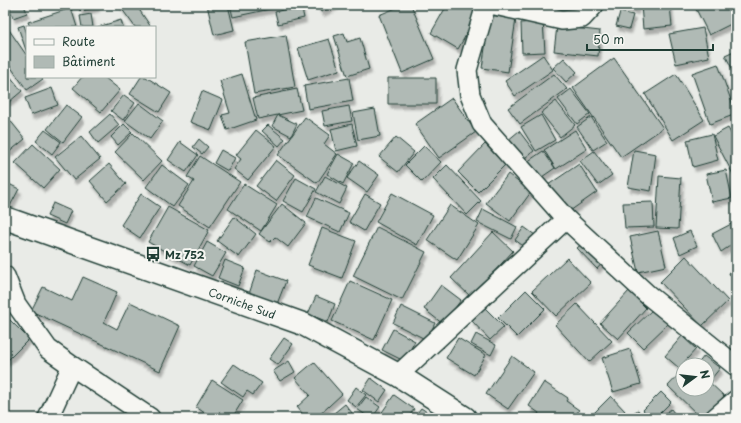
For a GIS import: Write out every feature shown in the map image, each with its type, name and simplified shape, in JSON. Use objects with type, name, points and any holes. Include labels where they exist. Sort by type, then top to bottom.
[{"type":"main road","name":"Corniche Sud","points":[[5,218],[303,324],[398,375],[462,417]]},
{"type":"street","points":[[486,5],[467,70],[470,95],[482,124],[566,219],[648,295],[736,366]]},
{"type":"street","points":[[495,5],[562,20],[582,18],[594,5]]},
{"type":"street","points":[[398,375],[566,219]]},
{"type":"street","points":[[5,276],[16,304],[48,349],[150,418]]},
{"type":"street","points":[[48,418],[72,366]]},
{"type":"street","points":[[714,418],[736,400]]},
{"type":"building","points":[[24,5],[27,13],[13,18],[9,6]]},
{"type":"building","points":[[79,5],[97,5],[97,7],[80,11]]},
{"type":"building","points":[[119,5],[136,5],[150,26],[134,26]]},
{"type":"building","points":[[207,5],[228,5],[234,30],[214,35]]},
{"type":"building","points":[[230,5],[289,5],[233,17]]},
{"type":"building","points":[[301,5],[304,18],[278,24],[275,12]]},
{"type":"building","points":[[317,5],[336,5],[321,12]]},
{"type":"building","points":[[403,5],[411,5],[434,59],[402,73],[379,15]]},
{"type":"building","points":[[447,5],[478,5],[482,7],[458,49],[431,33]]},
{"type":"building","points":[[617,5],[637,5],[636,10]]},
{"type":"building","points":[[641,5],[670,5],[672,26],[643,29]]},
{"type":"building","points":[[694,5],[727,5],[735,22],[709,35]]},
{"type":"building","points":[[71,8],[77,26],[30,26],[28,22]]},
{"type":"building","points":[[620,12],[633,15],[629,29],[616,26]]},
{"type":"building","points":[[91,14],[93,26],[82,26],[80,16]]},
{"type":"building","points":[[490,15],[516,19],[508,72],[482,68]]},
{"type":"building","points":[[121,20],[123,26],[101,26]]},
{"type":"building","points":[[543,21],[545,52],[522,53],[521,23]]},
{"type":"building","points":[[5,24],[26,55],[26,78],[43,79],[27,90],[5,59]]},
{"type":"building","points":[[24,25],[26,31],[26,50],[18,27]]},
{"type":"building","points":[[557,26],[600,31],[598,56],[554,51]]},
{"type":"building","points":[[703,28],[709,57],[676,64],[669,34]]},
{"type":"building","points":[[344,33],[347,42],[360,38],[369,69],[347,76],[334,36]]},
{"type":"building","points":[[286,35],[295,87],[254,94],[245,42]]},
{"type":"building","points":[[329,39],[339,70],[308,80],[298,48]]},
{"type":"building","points":[[736,50],[736,76],[725,55]]},
{"type":"building","points":[[543,55],[553,70],[515,96],[505,81]]},
{"type":"building","points":[[564,58],[577,72],[566,82],[553,68]]},
{"type":"building","points":[[614,58],[663,128],[621,157],[573,88]]},
{"type":"building","points":[[718,64],[736,114],[710,124],[692,73]]},
{"type":"building","points":[[5,70],[22,91],[9,102],[5,97]]},
{"type":"building","points":[[242,74],[256,120],[227,130],[222,115],[230,113],[220,81]]},
{"type":"building","points":[[554,74],[567,89],[520,124],[508,108]]},
{"type":"building","points":[[676,74],[704,120],[673,140],[645,94]]},
{"type":"building","points":[[81,78],[105,78],[120,90],[101,112],[73,88]]},
{"type":"building","points":[[140,78],[148,78],[171,93],[159,112],[130,94]]},
{"type":"building","points":[[349,78],[353,101],[308,109],[304,86]]},
{"type":"building","points":[[388,78],[436,78],[436,104],[388,104]]},
{"type":"building","points":[[52,88],[58,105],[31,115],[25,98]]},
{"type":"building","points":[[297,89],[302,110],[258,119],[253,98]]},
{"type":"building","points":[[571,89],[590,114],[577,124],[558,99]]},
{"type":"building","points":[[202,91],[223,100],[211,130],[190,122]]},
{"type":"building","points":[[124,95],[135,103],[123,120],[111,111]]},
{"type":"building","points":[[452,98],[476,132],[439,158],[415,124]]},
{"type":"building","points":[[556,101],[575,125],[560,137],[541,113]]},
{"type":"building","points":[[139,103],[163,121],[150,139],[125,121]]},
{"type":"building","points":[[66,105],[82,117],[63,142],[47,129]]},
{"type":"building","points":[[349,106],[352,121],[325,126],[322,111]]},
{"type":"building","points":[[375,109],[380,136],[358,140],[353,113]]},
{"type":"building","points":[[5,114],[25,139],[8,153],[5,149]]},
{"type":"building","points":[[110,114],[119,125],[98,143],[90,132]]},
{"type":"building","points":[[278,115],[297,124],[291,136],[272,126]]},
{"type":"building","points":[[541,115],[555,140],[536,151],[521,127]]},
{"type":"building","points":[[305,117],[330,135],[324,144],[337,154],[317,183],[278,155]]},
{"type":"building","points":[[591,117],[607,141],[593,150],[577,127]]},
{"type":"building","points":[[124,124],[132,132],[118,145],[111,137]]},
{"type":"building","points":[[352,124],[357,146],[336,151],[331,129]]},
{"type":"building","points":[[268,125],[285,139],[279,146],[262,131]]},
{"type":"building","points":[[728,128],[736,142],[736,180],[713,136]]},
{"type":"building","points":[[45,130],[61,142],[52,154],[36,141]]},
{"type":"building","points":[[256,130],[276,146],[248,180],[234,169],[241,159],[236,155]]},
{"type":"building","points":[[575,130],[587,149],[556,169],[544,150]]},
{"type":"building","points":[[519,131],[534,151],[522,160],[507,141]]},
{"type":"building","points":[[133,133],[162,161],[144,180],[115,152]]},
{"type":"building","points":[[712,134],[718,160],[693,167],[687,140]]},
{"type":"building","points":[[81,136],[100,159],[74,180],[55,157]]},
{"type":"building","points":[[396,137],[414,152],[398,172],[379,157]]},
{"type":"building","points":[[199,139],[208,147],[202,154],[193,147]]},
{"type":"building","points":[[180,142],[198,155],[186,172],[168,160]]},
{"type":"building","points":[[33,144],[60,169],[43,188],[15,163]]},
{"type":"building","points":[[485,144],[505,165],[478,192],[458,172]]},
{"type":"building","points":[[424,146],[441,162],[422,182],[405,165]]},
{"type":"building","points":[[221,150],[235,158],[228,171],[214,163]]},
{"type":"building","points":[[634,150],[656,154],[651,191],[628,187]]},
{"type":"building","points":[[543,151],[555,168],[539,179],[527,162]]},
{"type":"building","points":[[594,151],[612,175],[598,185],[580,161]]},
{"type":"building","points":[[338,154],[354,163],[343,184],[327,174]]},
{"type":"building","points":[[200,156],[240,182],[210,227],[178,206],[194,181],[187,177]]},
{"type":"building","points":[[276,160],[295,175],[276,201],[256,186]]},
{"type":"building","points":[[359,161],[379,175],[367,192],[347,178]]},
{"type":"building","points":[[109,164],[126,184],[107,201],[90,181]]},
{"type":"building","points":[[579,164],[597,192],[567,213],[548,185]]},
{"type":"building","points":[[162,165],[189,185],[173,207],[146,187]]},
{"type":"building","points":[[447,165],[481,201],[467,215],[433,179]]},
{"type":"building","points":[[726,170],[732,198],[712,202],[706,174]]},
{"type":"building","points":[[508,174],[531,192],[510,221],[486,203]]},
{"type":"building","points":[[325,176],[347,188],[339,204],[316,192]]},
{"type":"building","points":[[659,176],[681,178],[678,229],[656,228]]},
{"type":"building","points":[[296,178],[316,189],[303,212],[283,201]]},
{"type":"building","points":[[5,182],[19,189],[10,206],[5,203]]},
{"type":"building","points":[[244,184],[277,205],[261,231],[228,209]]},
{"type":"building","points":[[392,193],[433,215],[417,245],[376,222]]},
{"type":"building","points":[[141,194],[160,207],[140,238],[121,225]]},
{"type":"building","points":[[365,194],[380,203],[364,231],[349,222]]},
{"type":"building","points":[[316,198],[349,213],[340,232],[307,217]]},
{"type":"building","points":[[653,202],[654,227],[625,228],[623,203]]},
{"type":"building","points":[[53,203],[71,211],[65,224],[47,216]]},
{"type":"building","points":[[282,204],[306,223],[288,247],[275,237],[270,242],[259,234]]},
{"type":"building","points":[[450,205],[479,225],[457,260],[427,240]]},
{"type":"building","points":[[168,207],[209,230],[190,265],[148,242]]},
{"type":"building","points":[[483,209],[517,227],[511,239],[477,222]]},
{"type":"building","points":[[234,217],[256,234],[239,257],[217,241]]},
{"type":"building","points":[[735,222],[736,242],[721,252],[712,234]]},
{"type":"building","points":[[377,227],[426,252],[402,300],[353,276]]},
{"type":"building","points":[[524,227],[535,235],[526,248],[515,240]]},
{"type":"building","points":[[322,228],[356,241],[342,278],[308,265]]},
{"type":"building","points":[[658,231],[666,266],[638,272],[630,237]]},
{"type":"building","points":[[690,231],[697,246],[680,254],[674,238]]},
{"type":"building","points":[[493,232],[513,251],[471,297],[451,278]]},
{"type":"building","points":[[585,241],[604,261],[597,269],[577,248]]},
{"type":"building","points":[[207,242],[226,253],[212,276],[194,266]]},
{"type":"building","points":[[736,255],[736,277],[729,274]]},
{"type":"building","points":[[686,256],[728,301],[702,326],[660,282]]},
{"type":"building","points":[[567,258],[591,283],[556,316],[532,291]]},
{"type":"building","points":[[225,260],[245,268],[238,286],[218,278]]},
{"type":"building","points":[[257,270],[286,281],[277,304],[249,294]]},
{"type":"building","points":[[83,277],[117,292],[104,322],[117,329],[130,302],[180,326],[160,371],[31,311],[43,287],[72,301]]},
{"type":"building","points":[[350,281],[392,300],[374,340],[332,321]]},
{"type":"building","points":[[441,285],[461,300],[443,324],[424,309]]},
{"type":"building","points":[[526,290],[545,309],[517,337],[498,318]]},
{"type":"building","points":[[629,291],[646,308],[618,339],[600,323]]},
{"type":"building","points":[[316,296],[335,304],[328,322],[308,314]]},
{"type":"building","points":[[577,304],[612,341],[589,362],[555,325]]},
{"type":"building","points":[[401,306],[435,323],[427,340],[393,323]]},
{"type":"building","points":[[484,307],[504,327],[490,340],[471,320]]},
{"type":"building","points":[[654,308],[669,323],[643,348],[628,333]]},
{"type":"building","points":[[5,315],[29,339],[5,363]]},
{"type":"building","points":[[393,329],[415,341],[404,361],[382,350]]},
{"type":"building","points":[[476,334],[496,345],[491,355],[471,344]]},
{"type":"building","points":[[682,336],[696,349],[689,357],[675,357],[675,365],[665,356]]},
{"type":"building","points":[[284,338],[293,344],[278,365],[269,359]]},
{"type":"building","points":[[458,338],[486,355],[474,375],[446,358]]},
{"type":"building","points":[[630,349],[641,384],[613,392],[602,358]]},
{"type":"building","points":[[512,356],[534,372],[508,409],[486,394]]},
{"type":"building","points":[[289,361],[295,372],[280,381],[273,371]]},
{"type":"building","points":[[314,362],[342,394],[316,418],[306,418],[297,407],[310,395],[295,378]]},
{"type":"building","points":[[234,364],[262,383],[253,395],[247,391],[243,397],[221,382]]},
{"type":"building","points":[[715,364],[720,368],[715,374]]},
{"type":"building","points":[[371,378],[387,390],[379,402],[363,390]]},
{"type":"building","points":[[675,379],[675,393],[668,386]]},
{"type":"building","points":[[212,380],[243,400],[232,418],[212,418],[196,407]]},
{"type":"building","points":[[544,382],[568,398],[566,401],[579,410],[574,418],[536,418],[539,413],[529,406]]},
{"type":"building","points":[[356,387],[366,395],[356,407],[347,400]]},
{"type":"building","points":[[715,388],[724,396],[703,418],[701,418],[679,397],[715,397]]},
{"type":"building","points":[[661,392],[671,402],[655,418],[651,418],[643,410]]},
{"type":"building","points":[[394,395],[414,409],[408,418],[378,418]]},
{"type":"building","points":[[611,396],[625,411],[617,418],[591,418],[590,417]]},
{"type":"building","points":[[366,397],[380,407],[372,418],[357,409]]},
{"type":"building","points":[[345,404],[356,418],[328,418]]},
{"type":"building","points":[[421,408],[436,418],[413,418]]},
{"type":"building","points":[[671,409],[678,418],[659,418]]},
{"type":"building","points":[[638,410],[643,418],[625,418]]},
{"type":"place","name":"Mz 752","points":[[153,254]]}]
